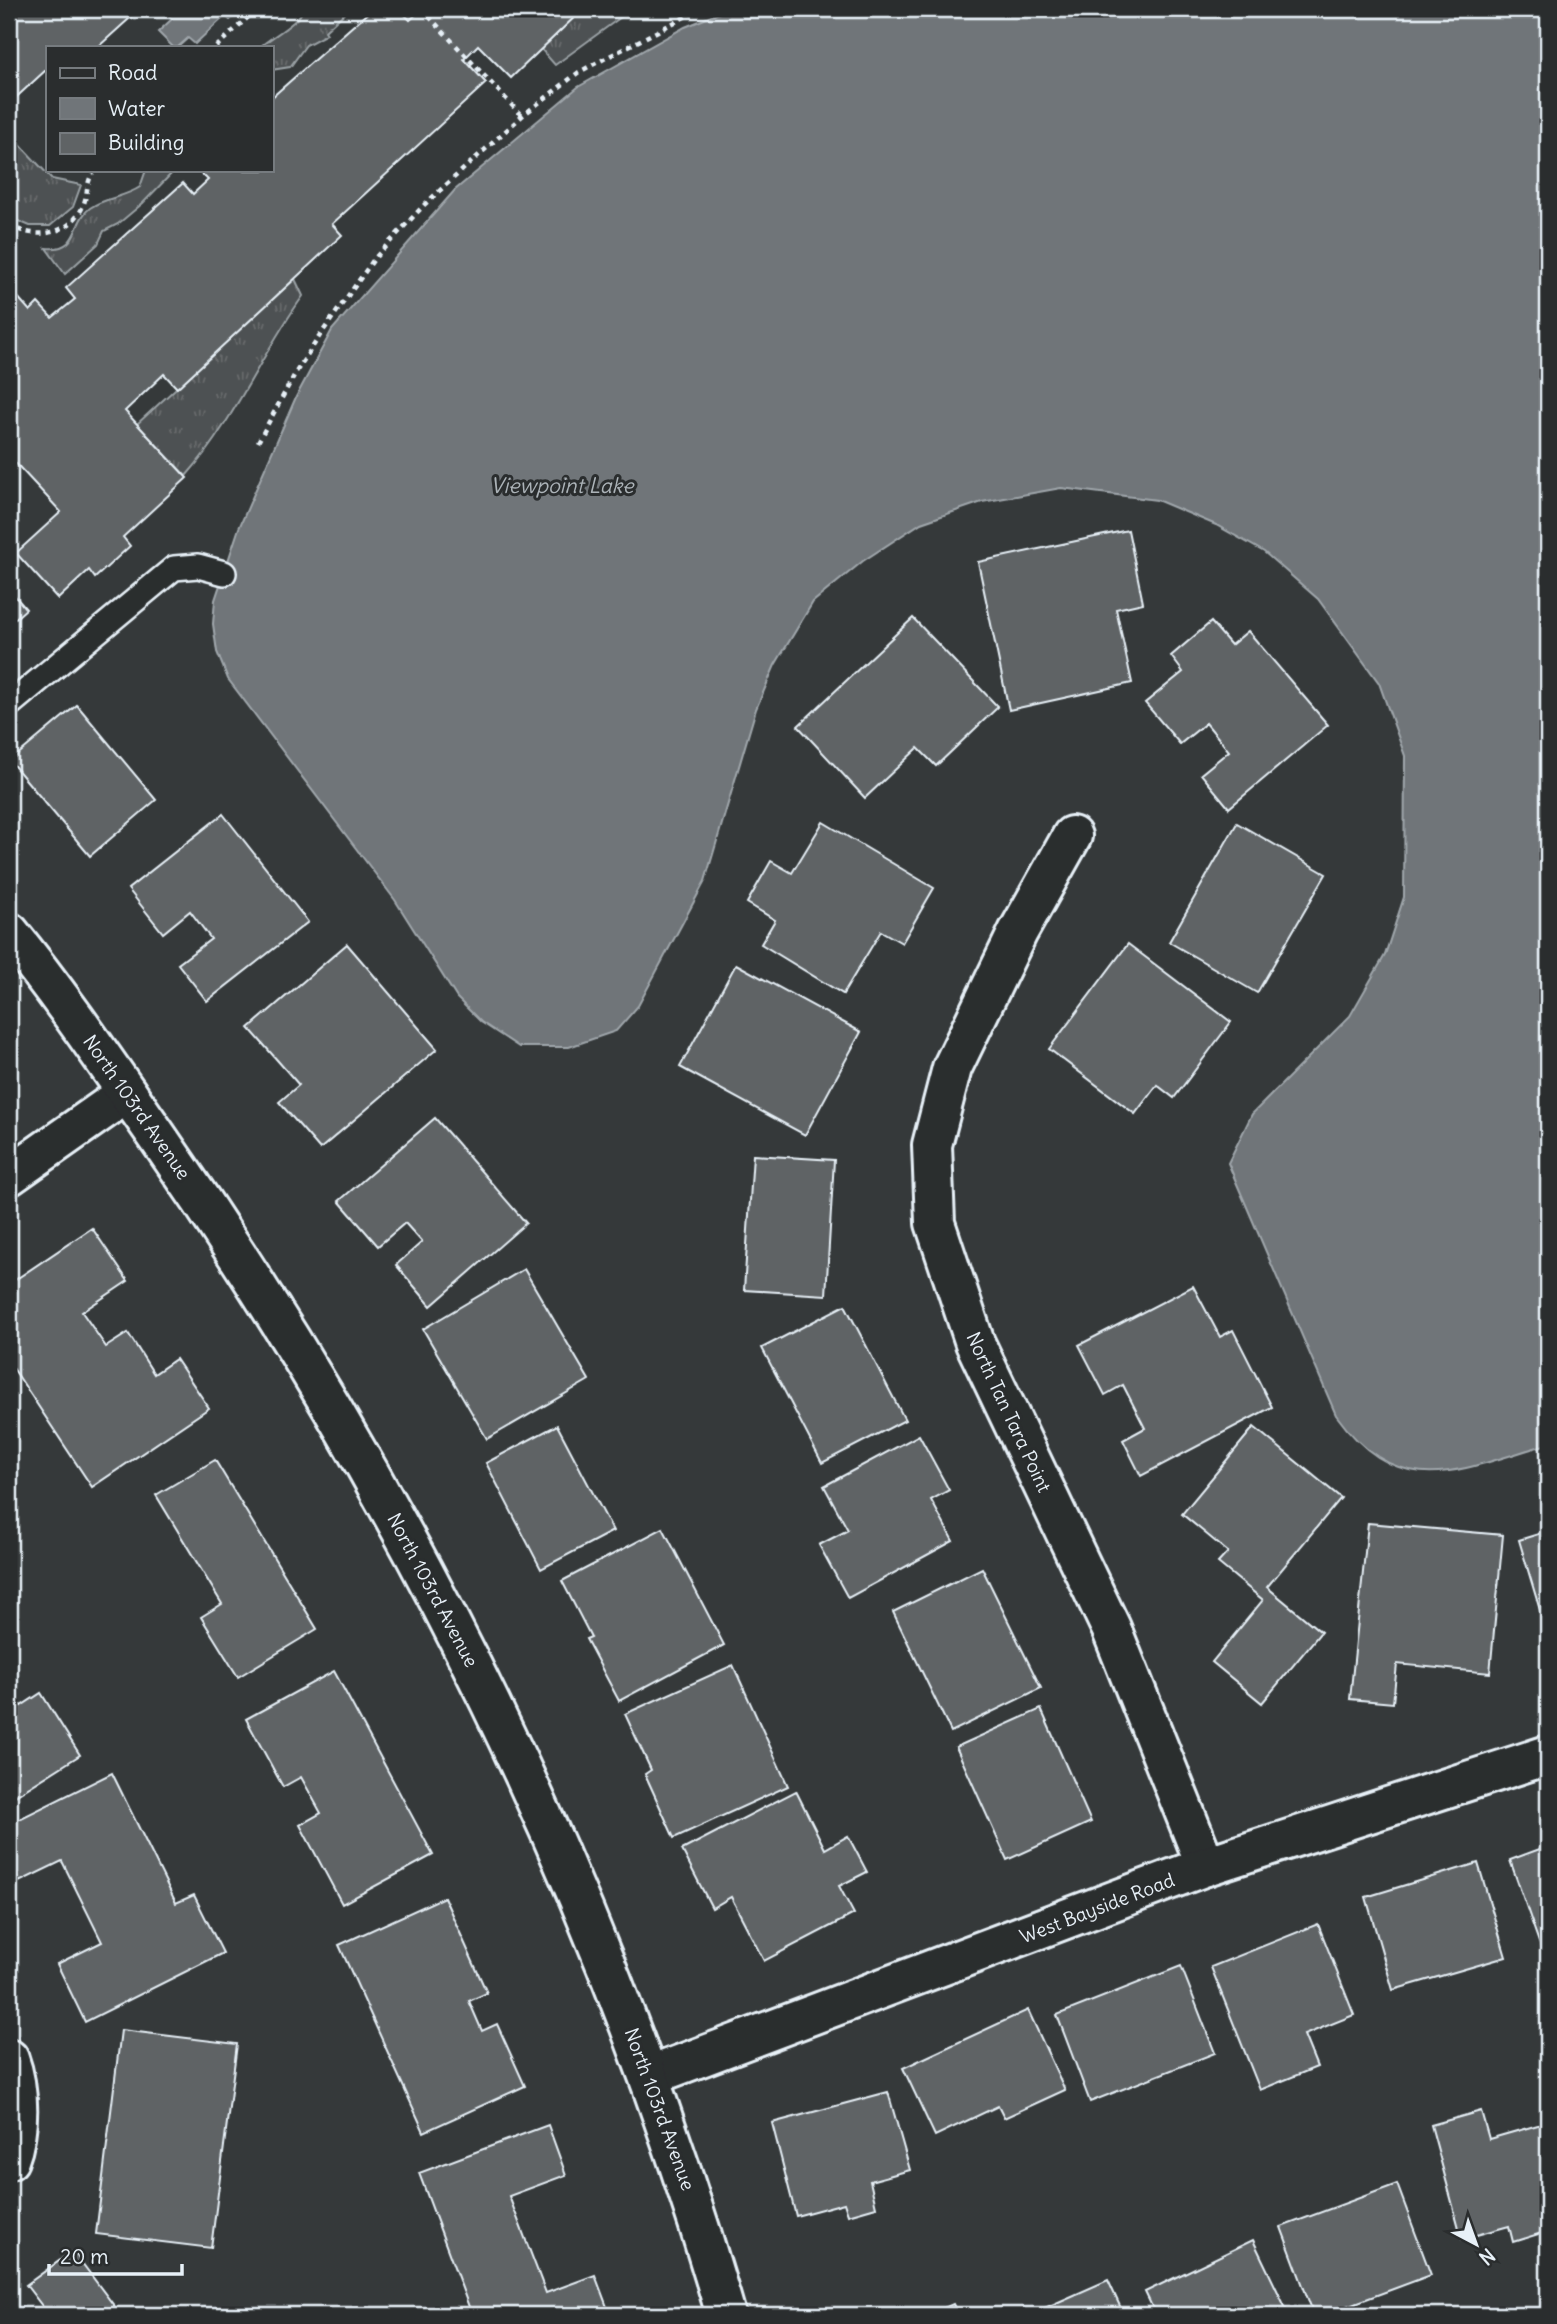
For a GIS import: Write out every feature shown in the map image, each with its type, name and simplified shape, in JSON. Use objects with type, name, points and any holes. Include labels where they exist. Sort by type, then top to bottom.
[{"type":"street","name":"North Tan Tara Point","points":[[1072,836],[1018,932],[952,1068],[932,1145],[935,1223],[975,1343],[1111,1628],[1206,1866]]},
{"type":"street","name":"North 103rd Avenue","points":[[9,932],[45,976],[211,1213],[287,1335],[414,1554],[466,1651],[556,1842],[650,2076],[692,2200],[726,2315]]},
{"type":"street","points":[[9,1176],[127,1093]]},
{"type":"street","name":"West Bayside Road","points":[[650,2076],[1206,1866],[1548,1755]]},
{"type":"street","points":[[9,2059],[14,2073],[17,2139],[9,2160]]},
{"type":"lane","points":[[9,705],[174,568],[198,566],[224,573]]},
{"type":"path","points":[[217,46],[257,9]]},
{"type":"path","points":[[422,9],[522,116]]},
{"type":"path","points":[[258,442],[296,372],[374,259],[425,204],[522,116],[579,72],[700,9]]},
{"type":"path","points":[[9,225],[24,233],[41,235],[70,223],[81,210],[93,172]]},
{"type":"green space","points":[[303,9],[349,9],[325,31],[327,34],[306,45],[290,67],[273,70],[273,46],[261,46],[301,14]]},
{"type":"green space","points":[[583,9],[632,9],[555,65],[541,49]]},
{"type":"green space","points":[[9,133],[52,179],[81,185],[73,207],[50,226],[30,226],[9,217]]},
{"type":"green space","points":[[145,172],[173,172],[143,203],[118,224],[104,231],[98,244],[65,274],[46,248],[57,248],[70,241],[80,220],[90,208],[140,187]]},
{"type":"green space","points":[[295,279],[303,296],[219,433],[186,476],[137,424]]},
{"type":"water","points":[[162,9],[243,9],[230,20],[225,16],[195,44],[188,38],[179,46],[172,46],[158,32],[172,19]]},
{"type":"water","name":"Viewpoint Lake","points":[[729,9],[1548,9],[1548,1444],[1487,1463],[1433,1472],[1408,1470],[1384,1461],[1360,1443],[1336,1415],[1228,1163],[1252,1114],[1350,1016],[1385,955],[1404,897],[1405,756],[1379,683],[1318,599],[1264,552],[1216,525],[1157,500],[1061,488],[982,502],[921,523],[863,561],[813,602],[775,665],[756,709],[705,881],[638,1006],[616,1031],[569,1047],[519,1047],[481,1022],[457,998],[395,900],[228,679],[217,652],[213,624],[215,600],[239,528],[296,397],[332,330],[455,190],[578,87],[685,27]]},
{"type":"building","points":[[9,9],[140,9],[99,46],[46,46],[46,70],[9,104]]},
{"type":"building","points":[[372,9],[399,9],[410,20],[422,9],[583,9],[511,78],[478,45],[464,59],[486,83],[332,224],[342,235],[177,388],[164,374],[125,411],[187,478],[123,537],[130,546],[95,578],[89,570],[58,599],[16,553],[61,512],[9,456],[9,287],[30,311],[38,303],[52,318],[75,299],[66,288],[183,183],[193,194],[208,180],[200,172],[273,172],[273,96]]},
{"type":"building","points":[[1128,530],[1143,603],[1116,609],[1132,683],[1009,710],[978,562]]},
{"type":"building","points":[[9,589],[26,609],[9,624]]},
{"type":"building","points":[[913,618],[998,707],[936,766],[918,748],[865,798],[798,726]]},
{"type":"building","points":[[1211,622],[1231,645],[1248,631],[1328,725],[1229,808],[1201,774],[1229,751],[1206,723],[1180,744],[1145,703],[1183,672],[1171,656]]},
{"type":"building","points":[[77,705],[156,800],[90,856],[10,761]]},
{"type":"building","points":[[223,814],[308,922],[207,1001],[178,964],[211,939],[190,911],[163,933],[128,889]]},
{"type":"building","points":[[823,822],[934,888],[902,943],[881,931],[843,994],[761,944],[775,920],[747,903],[771,861],[792,873]]},
{"type":"building","points":[[1237,823],[1326,874],[1257,993],[1169,942]]},
{"type":"building","points":[[347,944],[437,1049],[320,1149],[279,1102],[299,1085],[249,1028]]},
{"type":"building","points":[[1128,944],[1231,1022],[1174,1098],[1157,1085],[1135,1114],[1049,1049]]},
{"type":"building","points":[[736,964],[861,1032],[805,1135],[680,1067]]},
{"type":"building","points":[[435,1118],[526,1223],[431,1306],[396,1265],[422,1242],[405,1223],[378,1246],[339,1201]]},
{"type":"building","points":[[753,1155],[834,1160],[826,1295],[744,1290]]},
{"type":"building","points":[[92,1228],[128,1281],[82,1312],[106,1347],[128,1333],[154,1374],[176,1359],[209,1408],[92,1487],[9,1362],[9,1284]]},
{"type":"building","points":[[524,1269],[589,1380],[487,1439],[423,1329]]},
{"type":"building","points":[[1193,1286],[1220,1337],[1233,1330],[1272,1407],[1141,1476],[1123,1440],[1145,1428],[1123,1385],[1105,1395],[1079,1345]]},
{"type":"building","points":[[845,1305],[905,1420],[822,1463],[762,1348]]},
{"type":"building","points":[[557,1425],[613,1531],[541,1569],[486,1463]]},
{"type":"building","points":[[1254,1427],[1341,1498],[1267,1587],[1321,1632],[1262,1703],[1212,1662],[1263,1600],[1218,1563],[1228,1552],[1182,1514]]},
{"type":"building","points":[[919,1435],[949,1490],[931,1500],[953,1541],[848,1598],[819,1545],[848,1530],[824,1486]]},
{"type":"building","points":[[215,1460],[317,1629],[238,1677],[201,1617],[222,1604],[156,1495]]},
{"type":"building","points":[[1368,1523],[1503,1535],[1490,1673],[1397,1664],[1393,1703],[1350,1699]]},
{"type":"building","points":[[663,1528],[724,1645],[619,1701],[586,1639],[591,1637],[562,1581]]},
{"type":"building","points":[[1548,1531],[1548,1637],[1519,1540]]},
{"type":"building","points":[[982,1568],[1041,1688],[951,1732],[893,1612]]},
{"type":"building","points":[[733,1665],[788,1786],[674,1838],[645,1774],[651,1770],[625,1714]]},
{"type":"building","points":[[334,1671],[433,1855],[342,1904],[300,1825],[321,1813],[301,1777],[283,1787],[246,1719]]},
{"type":"building","points":[[9,1687],[21,1706],[41,1693],[80,1755],[9,1800]]},
{"type":"building","points":[[1041,1709],[1091,1822],[1007,1860],[956,1747]]},
{"type":"building","points":[[112,1773],[176,1903],[194,1895],[223,1953],[85,2022],[57,1964],[102,1942],[62,1861],[19,1882],[9,1861],[9,1824]]},
{"type":"building","points":[[796,1791],[825,1849],[848,1836],[867,1872],[839,1886],[854,1914],[764,1961],[731,1897],[712,1908],[682,1850]]},
{"type":"building","points":[[1548,1846],[1548,1945],[1541,1948],[1510,1860]]},
{"type":"building","points":[[1478,1863],[1506,1957],[1393,1990],[1366,1897]]},
{"type":"building","points":[[444,1897],[487,1993],[469,2001],[482,2031],[497,2024],[525,2086],[424,2132],[339,1945]]},
{"type":"building","points":[[1318,1924],[1354,2015],[1304,2035],[1317,2067],[1260,2090],[1211,1967]]},
{"type":"building","points":[[1181,1966],[1215,2053],[1090,2102],[1057,2015]]},
{"type":"building","points":[[1028,2010],[1065,2090],[1004,2118],[998,2106],[935,2136],[903,2068]]},
{"type":"building","points":[[121,2030],[237,2044],[211,2248],[96,2234]]},
{"type":"building","points":[[888,2092],[910,2170],[870,2181],[876,2207],[848,2215],[844,2203],[796,2216],[772,2123]]},
{"type":"building","points":[[1481,2111],[1489,2139],[1545,2123],[1548,2133],[1548,2231],[1513,2242],[1509,2226],[1462,2239],[1431,2125]]},
{"type":"building","points":[[548,2125],[566,2175],[509,2196],[546,2293],[595,2275],[610,2315],[472,2315],[419,2173]]},
{"type":"building","points":[[1397,2184],[1431,2275],[1323,2315],[1314,2315],[1281,2227]]},
{"type":"building","points":[[1253,2240],[1289,2315],[1156,2315],[1145,2292]]},
{"type":"building","points":[[73,2251],[121,2315],[49,2315],[26,2285]]},
{"type":"building","points":[[1108,2280],[1124,2315],[1029,2315]]},
{"type":"building","points":[[953,2304],[958,2315],[928,2315]]}]
